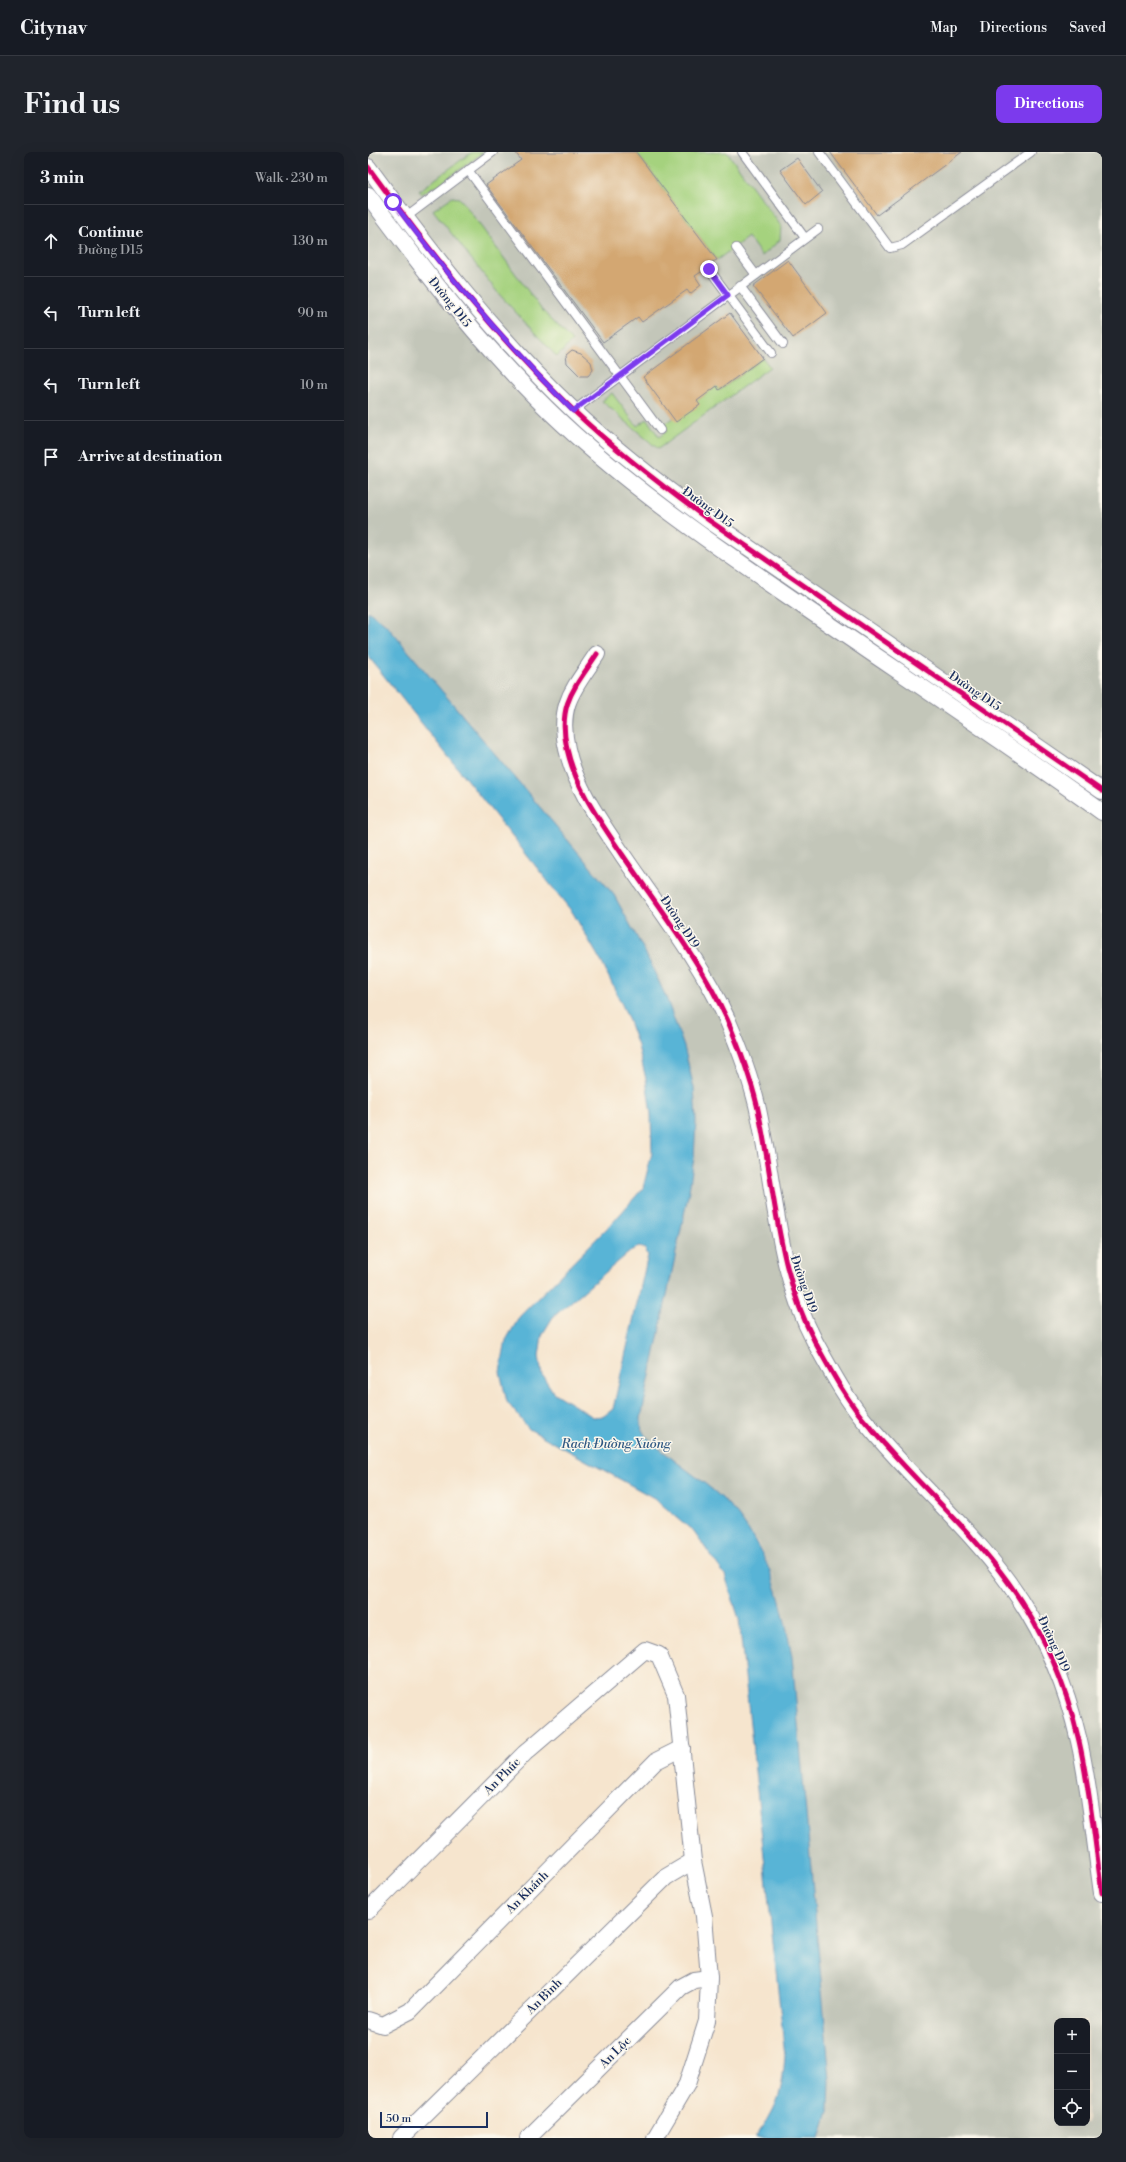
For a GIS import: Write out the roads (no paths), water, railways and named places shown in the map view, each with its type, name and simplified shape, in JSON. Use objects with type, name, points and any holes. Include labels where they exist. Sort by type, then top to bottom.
[{"type":"street","name":"Đường D15","points":[[368,167],[453,281],[532,370],[573,411],[661,485],[710,521],[1102,791]]},
{"type":"street","name":"Đường D15","points":[[368,195],[430,278],[469,326],[534,396],[592,450],[660,505],[724,552],[992,733],[1102,812]]},
{"type":"street","name":"Đường D19","points":[[597,654],[567,698],[564,721],[566,747],[575,777],[589,805],[687,949],[726,1018],[744,1060],[757,1105],[785,1263],[795,1297],[814,1340],[841,1387],[866,1423],[983,1550],[1007,1581],[1031,1617],[1052,1659],[1067,1699],[1080,1742],[1102,1893]]},
{"type":"street","name":"An Phúc","points":[[368,1911],[525,1753],[645,1650],[659,1655],[676,1695],[682,1748]]},
{"type":"street","points":[[655,2138],[687,2084],[707,2021],[708,1978],[704,1916],[693,1861],[682,1748]]},
{"type":"street","name":"An Khánh","points":[[368,2020],[383,2025],[410,2011],[656,1761],[682,1748]]},
{"type":"street","name":"An Bình","points":[[401,2138],[666,1877],[693,1861]]},
{"type":"street","name":"An Lộc","points":[[528,2138],[681,1987],[694,1980],[708,1978]]},
{"type":"lane","points":[[405,218],[492,152]]},
{"type":"lane","points":[[742,152],[805,238]]},
{"type":"lane","points":[[819,152],[890,248],[902,245],[1031,152]]},
{"type":"lane","points":[[468,170],[660,430]]},
{"type":"lane","points":[[573,411],[818,229]]},
{"type":"lane","points":[[736,248],[756,275]]},
{"type":"lane","points":[[709,269],[771,353]]},
{"type":"lane","points":[[740,286],[783,344]]},
{"type":"water","name":"Rạch Đường Xuống","points":[[368,611],[387,626],[614,895],[645,952],[666,997],[684,1047],[694,1088],[696,1121],[694,1157],[689,1191],[641,1418],[641,1427],[644,1434],[651,1441],[714,1491],[737,1514],[759,1548],[767,1565],[774,1582],[784,1618],[792,1657],[830,2080],[829,2108],[820,2138],[755,2138],[778,2100],[785,2056],[739,1619],[725,1575],[693,1531],[654,1498],[529,1429],[507,1402],[500,1372],[506,1340],[520,1316],[615,1220],[643,1188],[652,1153],[651,1114],[646,1079],[638,1046],[626,1013],[602,963],[573,913],[368,656]],"holes":[[[639,1247],[645,1249],[648,1255],[613,1409],[604,1416],[593,1417],[554,1393],[542,1375],[539,1356],[542,1335],[553,1317],[632,1250]]]}]
